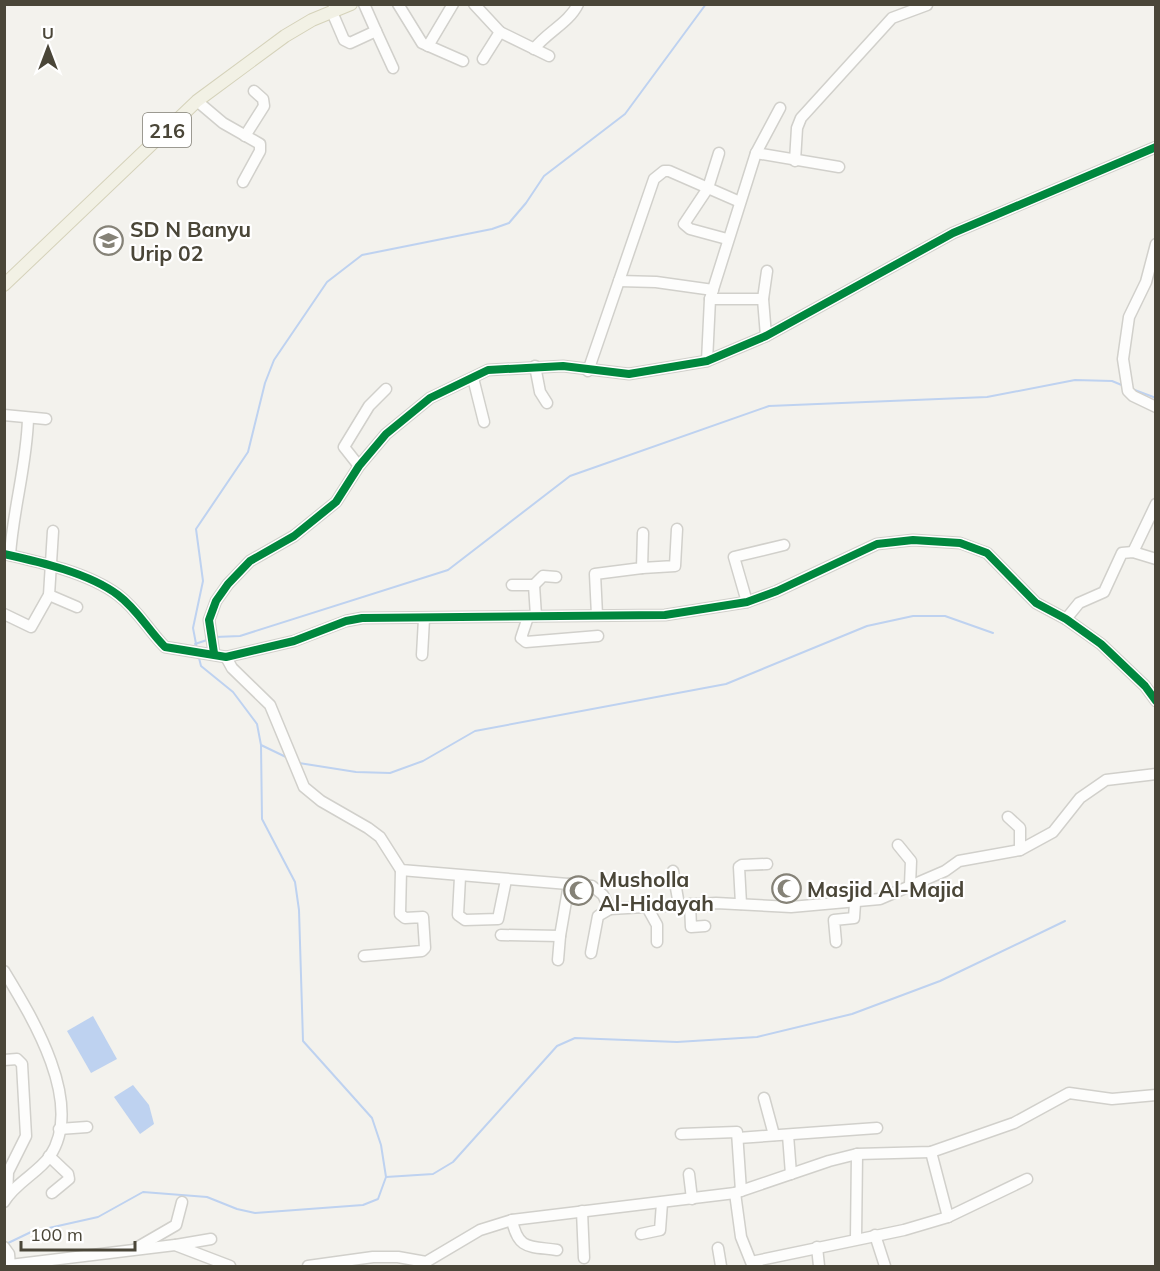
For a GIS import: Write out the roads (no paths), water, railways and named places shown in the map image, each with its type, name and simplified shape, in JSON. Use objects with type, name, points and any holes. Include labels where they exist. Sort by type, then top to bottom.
[{"type":"main road","name":"216","points":[[4,285],[197,101],[285,36],[334,8],[351,4]]},
{"type":"street","points":[[364,4],[393,68]]},
{"type":"street","points":[[398,4],[410,20],[419,40],[463,61]]},
{"type":"street","points":[[428,46],[453,4]]},
{"type":"street","points":[[474,4],[500,32],[549,56]]},
{"type":"street","points":[[534,49],[544,36],[573,14],[578,4]]},
{"type":"street","points":[[795,161],[797,128],[801,118],[892,18],[927,5]]},
{"type":"street","points":[[334,8],[347,43],[376,32]]},
{"type":"street","points":[[483,59],[500,32]]},
{"type":"street","points":[[245,136],[264,106],[263,99],[254,91]]},
{"type":"street","points":[[197,101],[261,146],[243,182]]},
{"type":"street","points":[[706,361],[711,294],[727,239],[756,153],[780,108]]},
{"type":"street","points":[[209,653],[210,612],[238,572],[250,561],[294,536],[336,502],[359,466],[386,434],[430,398],[488,370],[563,366],[588,371],[629,374],[706,361],[766,336],[953,233],[1155,147]]},
{"type":"street","points":[[719,153],[708,188],[684,224],[686,227],[727,239]]},
{"type":"street","points":[[756,153],[839,167]]},
{"type":"street","points":[[588,371],[654,179],[664,171],[669,171],[740,202]]},
{"type":"street","points":[[1155,244],[1146,282],[1129,317],[1123,359],[1128,391],[1155,407]]},
{"type":"street","points":[[766,336],[763,299],[768,271]]},
{"type":"street","points":[[619,281],[656,282],[711,294],[763,299]]},
{"type":"street","points":[[535,366],[540,392],[547,404]]},
{"type":"street","points":[[473,378],[484,422]]},
{"type":"street","points":[[359,466],[344,447],[369,406],[386,389]]},
{"type":"street","points":[[4,415],[46,419]]},
{"type":"street","points":[[28,418],[25,463],[6,557],[95,581],[119,596],[139,614],[165,647],[226,657],[294,641],[346,621],[396,616],[424,619],[665,615],[747,602],[818,573],[871,546],[890,541],[935,540],[960,543],[987,553],[1036,603],[1066,619],[1101,644],[1146,686],[1155,701]]},
{"type":"street","points":[[1133,552],[1155,504]]},
{"type":"street","points":[[597,615],[595,574],[675,566],[677,530]]},
{"type":"street","points":[[4,614],[31,627],[49,595],[53,531]]},
{"type":"street","points":[[642,568],[643,533]]},
{"type":"street","points":[[747,602],[734,557],[784,545]]},
{"type":"street","points":[[1066,619],[1079,603],[1104,592],[1118,556],[1125,552],[1133,552],[1155,560]]},
{"type":"street","points":[[556,577],[543,576],[534,585],[532,616],[521,638],[526,642],[598,636]]},
{"type":"street","points":[[512,585],[534,585]]},
{"type":"street","points":[[49,595],[77,607]]},
{"type":"street","points":[[422,656],[424,619]]},
{"type":"street","points":[[226,657],[232,668],[270,705],[304,787],[321,801],[369,828],[380,837],[401,870],[400,914],[405,918],[423,916],[425,948],[422,951],[364,956]]},
{"type":"street","points":[[591,952],[598,916],[610,909],[685,904],[791,907],[880,899],[945,871],[959,861],[1020,850],[1053,832],[1092,787],[1120,777],[1155,774]]},
{"type":"street","points":[[1008,817],[1020,828],[1020,850]]},
{"type":"street","points":[[898,845],[910,861],[910,885]]},
{"type":"street","points":[[741,904],[739,867],[767,864]]},
{"type":"street","points":[[401,870],[460,877],[569,884],[598,889],[610,909]]},
{"type":"street","points":[[673,871],[690,925],[705,926]]},
{"type":"street","points":[[460,877],[458,915],[465,920],[498,919],[507,880]]},
{"type":"street","points":[[558,960],[569,884]]},
{"type":"street","points":[[836,942],[834,920],[854,918],[855,903]]},
{"type":"street","points":[[647,907],[657,925],[657,942]]},
{"type":"street","points":[[501,935],[560,936]]},
{"type":"street","points":[[4,971],[32,1022],[58,1083],[63,1107],[59,1129],[49,1156],[6,1199]]},
{"type":"street","points":[[4,1060],[16,1059],[22,1064],[27,1125],[24,1144],[8,1172],[6,1199]]},
{"type":"street","points":[[308,1266],[374,1257],[398,1257],[426,1262],[480,1230],[512,1220],[738,1192],[857,1154],[931,1152],[1014,1123],[1069,1093],[1112,1099],[1155,1095]]},
{"type":"street","points":[[764,1098],[774,1136]]},
{"type":"street","points":[[59,1129],[87,1127]]},
{"type":"street","points":[[738,1138],[877,1128]]},
{"type":"street","points":[[681,1134],[737,1132],[741,1237],[751,1264],[948,1217],[1027,1179]]},
{"type":"street","points":[[788,1135],[791,1174]]},
{"type":"street","points":[[931,1152],[948,1217]]},
{"type":"street","points":[[856,1239],[857,1154]]},
{"type":"street","points":[[49,1156],[68,1174],[69,1179],[52,1193]]},
{"type":"street","points":[[689,1174],[692,1199]]},
{"type":"street","points":[[135,1249],[176,1225],[182,1202]]},
{"type":"street","points":[[641,1234],[660,1230],[662,1203]]},
{"type":"street","points":[[582,1211],[584,1258]]},
{"type":"street","points":[[512,1220],[519,1242],[525,1246],[557,1250]]},
{"type":"street","points":[[875,1235],[885,1266]]},
{"type":"street","points":[[8,1258],[32,1264],[211,1239]]},
{"type":"street","points":[[176,1245],[230,1266]]},
{"type":"street","points":[[817,1247],[819,1266]]},
{"type":"street","points":[[718,1248],[721,1266]]},
{"type":"water","points":[[93,1016],[117,1059],[91,1073],[67,1031]]},
{"type":"water","points":[[133,1085],[149,1105],[154,1124],[140,1134],[114,1097]]},
{"type":"waterway","points":[[197,649],[193,628],[203,581],[196,529],[248,452],[265,383],[274,360],[327,282],[362,255],[492,229],[509,223],[544,176],[625,114],[706,4]]},
{"type":"waterway","points":[[215,637],[240,636],[448,570],[570,476],[769,406],[987,397],[1075,380],[1112,381],[1124,386]]},
{"type":"waterway","points":[[1132,389],[1156,398]]},
{"type":"waterway","points":[[299,763],[356,772],[390,773],[423,761],[475,731],[726,684],[867,626],[913,616],[945,616],[993,633]]},
{"type":"waterway","points":[[195,644],[207,640]]},
{"type":"waterway","points":[[6,1244],[31,1232],[98,1217],[143,1192],[207,1197],[237,1209],[255,1213],[363,1205],[378,1199],[386,1177],[381,1145],[372,1118],[303,1041],[299,910],[295,882],[262,819],[261,745],[257,724],[233,692],[201,666],[199,658]]},
{"type":"waterway","points":[[261,745],[288,758]]},
{"type":"waterway","points":[[386,1177],[433,1174],[453,1162],[557,1046],[575,1038],[677,1042],[757,1037],[852,1014],[940,981],[1065,921]]},
{"type":"place","name":"SD N Banyu Urip 02","points":[[109,241]]},
{"type":"place","name":"Masjid Al-Majid","points":[[786,889]]},
{"type":"place","name":"Musholla Al-Hidayah","points":[[578,891]]}]
